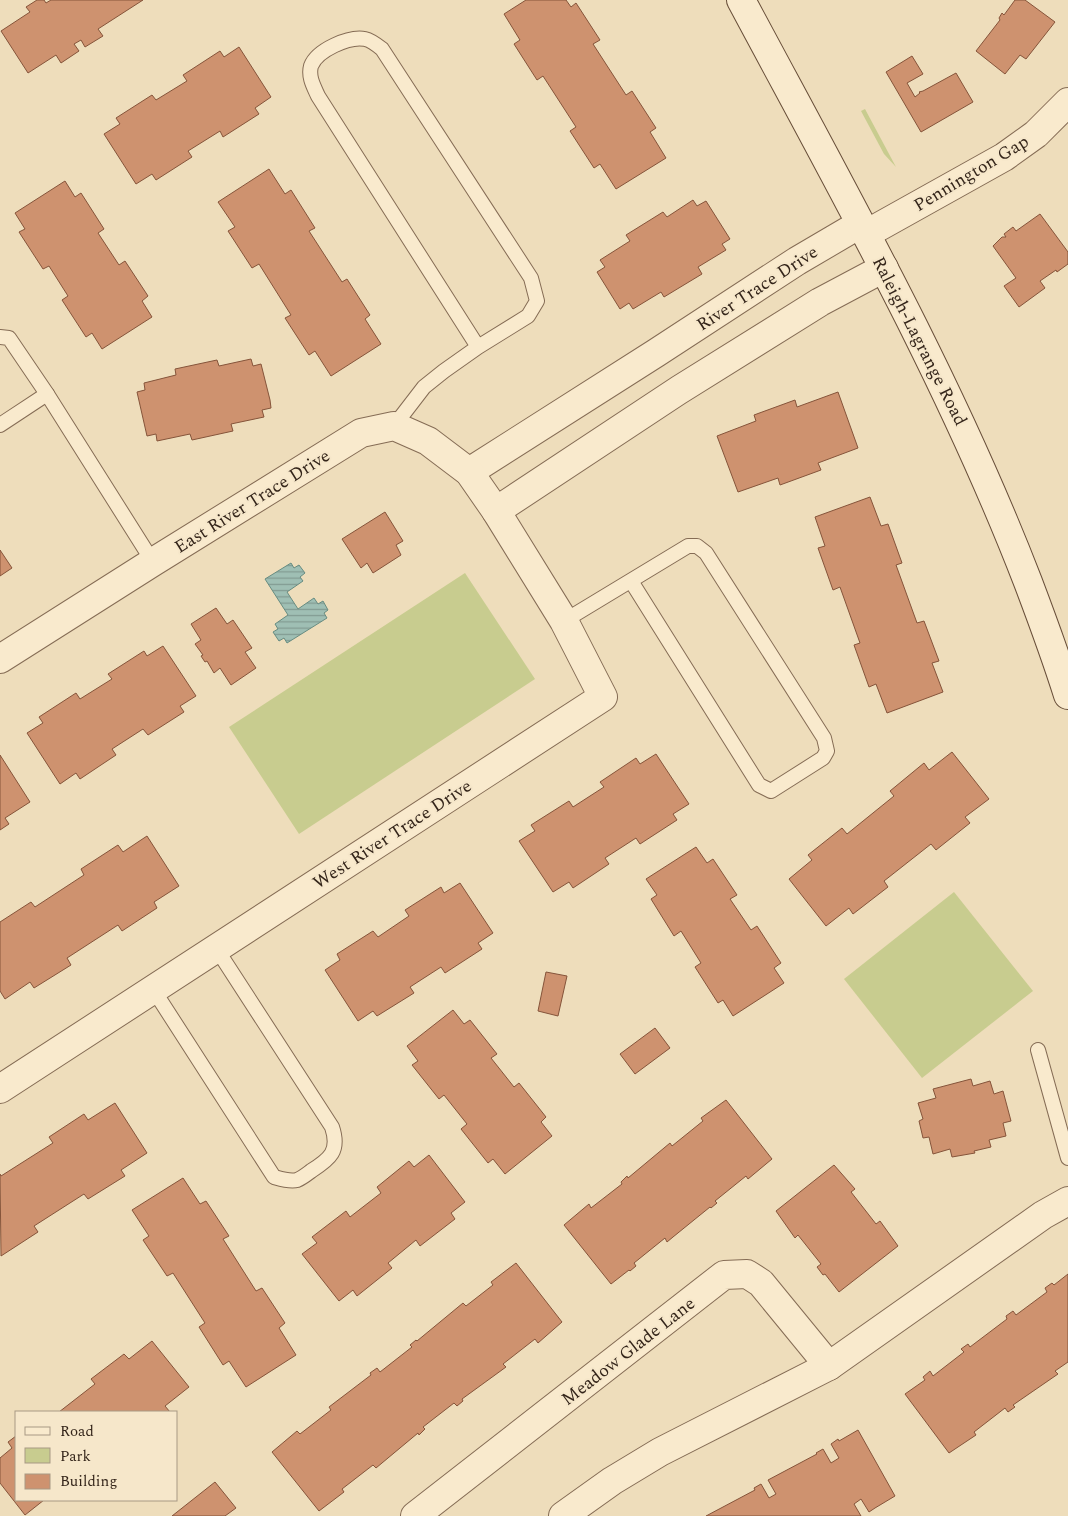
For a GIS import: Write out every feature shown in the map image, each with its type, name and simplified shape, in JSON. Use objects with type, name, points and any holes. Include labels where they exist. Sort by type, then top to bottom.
[{"type":"street","name":"Raleigh-Lagrange Road","points":[[742,0],[884,268],[968,438],[1007,528],[1068,695]]},
{"type":"street","name":"Pennington Gap","points":[[863,229],[1004,157],[1036,134],[1068,102]]},
{"type":"street","name":"River Trace Drive","points":[[469,472],[797,261],[863,229]]},
{"type":"street","points":[[394,426],[428,441],[469,472],[496,511],[679,390],[820,302],[884,268]]},
{"type":"street","points":[[656,353],[679,390]]},
{"type":"street","name":"East River Trace Drive","points":[[0,659],[361,433],[394,426]]},
{"type":"street","name":"West River Trace Drive","points":[[0,1089],[603,697],[564,621],[496,511]]},
{"type":"street","points":[[563,1516],[612,1481],[660,1452],[829,1366],[1043,1216],[1068,1201]]},
{"type":"street","name":"Meadow Glade Lane","points":[[415,1516],[724,1275],[747,1274],[761,1283],[829,1366]]},
{"type":"lane","points":[[394,426],[424,388],[444,371],[528,316],[537,301],[530,278],[382,48],[366,39],[347,39],[321,54],[312,65],[310,80],[318,96],[478,348]]},
{"type":"lane","points":[[0,337],[9,338],[47,394],[153,562]]},
{"type":"lane","points":[[0,426],[47,394]]},
{"type":"lane","points":[[564,621],[688,546],[697,546],[706,553],[824,738],[827,751],[823,758],[771,791],[759,785],[631,581]]},
{"type":"lane","points":[[153,989],[274,1177],[298,1180],[325,1162],[333,1151],[336,1139],[332,1127],[216,948]]},
{"type":"lane","points":[[1038,1050],[1068,1158]]},
{"type":"green space","points":[[865,109],[896,167],[884,154],[861,111]]},
{"type":"green space","points":[[465,573],[535,679],[299,834],[229,727]]},
{"type":"green space","points":[[954,892],[1033,991],[922,1078],[844,979]]},
{"type":"water","points":[[291,563],[294,568],[299,565],[305,573],[300,577],[303,581],[287,592],[298,609],[314,598],[318,604],[323,601],[328,610],[324,613],[327,618],[287,643],[284,638],[279,641],[273,632],[278,629],[275,624],[288,615],[265,579]]},
{"type":"building","points":[[37,0],[44,0],[46,3],[51,0],[143,0],[98,29],[103,36],[85,47],[81,40],[74,44],[79,51],[61,63],[56,55],[28,73],[1,31],[30,12],[26,7]]},
{"type":"building","points":[[526,0],[566,0],[571,7],[576,3],[600,40],[593,44],[626,95],[632,91],[656,128],[650,132],[666,158],[616,189],[600,164],[594,168],[570,131],[576,127],[543,76],[537,80],[514,44],[520,40],[504,14]]},
{"type":"building","points":[[1015,0],[1025,0],[1055,22],[1026,59],[1020,55],[1005,74],[976,51],[1000,20],[999,18],[1002,13],[1004,15]]},
{"type":"building","points":[[239,47],[271,97],[255,108],[259,114],[223,137],[220,131],[188,151],[192,157],[156,180],[152,174],[136,184],[104,134],[120,124],[116,118],[152,95],[156,100],[187,81],[183,75],[220,51],[224,57]]},
{"type":"building","points":[[912,56],[923,74],[907,83],[915,97],[919,92],[956,73],[973,102],[921,132],[886,72]]},
{"type":"building","points":[[269,169],[285,194],[291,190],[315,228],[309,231],[342,282],[347,279],[370,315],[365,319],[381,344],[331,376],[315,351],[309,355],[285,318],[291,315],[259,264],[252,268],[228,231],[235,227],[218,202]]},
{"type":"building","points":[[65,181],[75,197],[81,193],[104,229],[98,233],[119,265],[125,261],[148,296],[142,301],[152,317],[102,349],[92,333],[86,337],[62,300],[68,296],[49,266],[43,269],[19,232],[25,229],[15,213]]},
{"type":"building","points":[[693,200],[697,206],[706,201],[730,239],[722,244],[726,250],[698,267],[702,274],[664,297],[661,292],[633,309],[629,303],[620,309],[597,272],[605,267],[600,260],[630,241],[626,235],[663,212],[667,217]]},
{"type":"building","points":[[1040,214],[1068,252],[1068,264],[1040,281],[1045,288],[1019,307],[1004,286],[1016,278],[993,246],[1002,237],[1006,237],[1004,234],[1013,227],[1016,231]]},
{"type":"building","points":[[251,359],[253,366],[261,364],[270,400],[271,408],[262,410],[264,417],[231,424],[233,431],[192,440],[190,434],[157,441],[156,434],[147,436],[137,392],[145,390],[144,383],[176,375],[175,369],[217,360],[219,366]]},
{"type":"building","points":[[838,392],[858,448],[818,463],[821,470],[780,485],[778,478],[738,492],[717,436],[756,421],[754,415],[795,400],[797,407]]},
{"type":"building","points":[[870,497],[881,526],[888,524],[902,563],[896,565],[917,623],[924,621],[939,661],[932,663],[943,692],[887,713],[876,684],[869,687],[854,645],[860,643],[840,587],[833,590],[818,548],[825,546],[815,517]]},
{"type":"building","points":[[385,512],[403,541],[396,545],[401,555],[373,573],[367,563],[361,568],[342,539]]},
{"type":"building","points":[[0,550],[12,568],[0,576]]},
{"type":"building","points":[[216,608],[227,624],[233,620],[252,648],[245,652],[256,668],[231,685],[220,668],[214,673],[207,661],[205,662],[201,656],[203,655],[195,644],[201,640],[191,624]]},
{"type":"building","points":[[163,646],[196,696],[180,706],[184,712],[148,735],[143,729],[112,749],[116,755],[80,779],[76,773],[60,784],[27,733],[43,723],[39,717],[76,693],[80,699],[112,679],[108,674],[144,651],[147,656]]},
{"type":"building","points":[[952,752],[989,799],[965,817],[970,823],[936,850],[931,844],[884,881],[888,887],[853,914],[849,908],[826,926],[789,879],[812,860],[808,855],[842,828],[847,834],[894,796],[890,791],[924,763],[929,770]]},
{"type":"building","points":[[656,754],[689,804],[673,814],[677,820],[640,844],[636,838],[605,858],[609,864],[573,888],[569,882],[553,892],[519,841],[535,831],[531,825],[569,801],[573,807],[604,787],[600,782],[636,758],[640,764]]},
{"type":"building","points":[[0,755],[30,802],[5,818],[9,824],[0,830]]},
{"type":"building","points":[[147,836],[179,886],[154,902],[157,908],[122,931],[118,925],[67,958],[71,965],[34,988],[30,982],[5,999],[0,991],[0,922],[31,902],[35,907],[84,875],[81,869],[118,845],[123,852]]},
{"type":"building","points":[[696,847],[707,863],[713,859],[737,895],[730,899],[751,930],[757,926],[781,963],[774,968],[784,983],[733,1016],[723,1000],[718,1003],[695,967],[701,963],[681,931],[674,936],[651,899],[657,895],[646,879]]},
{"type":"building","points":[[460,883],[493,933],[478,943],[482,949],[445,973],[441,967],[410,987],[414,993],[377,1016],[373,1011],[358,1021],[325,970],[340,960],[337,954],[373,931],[378,937],[409,916],[405,910],[441,887],[444,893]]},
{"type":"building","points":[[546,972],[567,976],[558,1016],[538,1011]]},
{"type":"building","points":[[453,1010],[464,1024],[470,1020],[497,1054],[491,1058],[514,1087],[519,1083],[546,1117],[541,1122],[552,1136],[505,1174],[493,1159],[488,1163],[461,1129],[467,1124],[444,1095],[439,1099],[412,1065],[418,1061],[407,1046]]},
{"type":"building","points":[[655,1028],[670,1048],[635,1074],[620,1054]]},
{"type":"building","points":[[971,1079],[973,1086],[990,1081],[994,1094],[1003,1091],[1011,1121],[1003,1123],[1006,1136],[989,1140],[991,1147],[974,1151],[975,1153],[952,1157],[950,1149],[933,1154],[929,1137],[923,1138],[919,1121],[923,1119],[918,1103],[936,1098],[933,1089]]},
{"type":"building","points":[[726,1100],[772,1159],[748,1179],[746,1176],[715,1201],[717,1203],[667,1242],[665,1238],[634,1263],[636,1266],[611,1284],[564,1225],[589,1204],[591,1208],[622,1184],[621,1182],[627,1176],[628,1178],[670,1143],[672,1146],[703,1121],[701,1118]]},
{"type":"building","points":[[115,1103],[147,1153],[121,1170],[125,1176],[88,1199],[84,1194],[34,1226],[38,1232],[1,1256],[0,1174],[1,1176],[53,1143],[49,1137],[84,1114],[88,1120]]},
{"type":"building","points":[[429,1155],[465,1202],[451,1213],[455,1219],[420,1246],[416,1240],[388,1263],[392,1268],[357,1296],[353,1290],[339,1301],[302,1254],[317,1243],[312,1237],[346,1211],[350,1217],[381,1193],[377,1187],[409,1161],[414,1167]]},
{"type":"building","points":[[834,1165],[855,1189],[851,1192],[876,1224],[880,1221],[898,1246],[839,1292],[817,1267],[821,1264],[798,1235],[795,1238],[776,1211]]},
{"type":"building","points":[[183,1178],[200,1204],[206,1201],[229,1236],[223,1239],[256,1291],[262,1288],[285,1323],[279,1328],[296,1355],[246,1387],[229,1361],[223,1365],[199,1327],[205,1323],[173,1273],[167,1276],[143,1240],[149,1236],[132,1210]]},
{"type":"building","points":[[516,1263],[562,1322],[538,1343],[535,1339],[503,1364],[506,1367],[462,1399],[463,1401],[457,1406],[454,1403],[423,1427],[425,1429],[419,1435],[418,1433],[376,1468],[373,1465],[342,1489],[344,1492],[319,1511],[272,1452],[297,1431],[300,1434],[331,1410],[329,1407],[371,1375],[370,1373],[377,1368],[380,1372],[412,1347],[410,1345],[416,1340],[463,1303],[466,1306],[493,1285],[491,1282]]},
{"type":"building","points":[[1068,1274],[1068,1362],[1055,1371],[1058,1374],[1013,1405],[1015,1407],[1008,1412],[1005,1408],[974,1432],[976,1435],[949,1453],[905,1394],[925,1380],[923,1377],[930,1371],[933,1376],[964,1352],[961,1349],[968,1344],[970,1347],[1007,1319],[1006,1316],[1013,1311],[1016,1315],[1047,1292],[1045,1288],[1052,1283],[1054,1285]]},
{"type":"building","points":[[152,1341],[189,1387],[165,1406],[169,1411],[60,1411],[95,1384],[91,1379],[124,1354],[129,1359]]},
{"type":"building","points":[[858,1430],[895,1496],[869,1512],[861,1499],[854,1504],[861,1516],[706,1516],[755,1490],[754,1488],[761,1484],[769,1498],[776,1494],[768,1480],[823,1449],[831,1463],[839,1458],[831,1444]]},
{"type":"building","points":[[15,1437],[15,1501],[43,1501],[25,1515],[0,1483],[0,1458],[12,1448],[8,1442]]},
{"type":"building","points":[[215,1482],[236,1508],[225,1516],[172,1516]]}]
